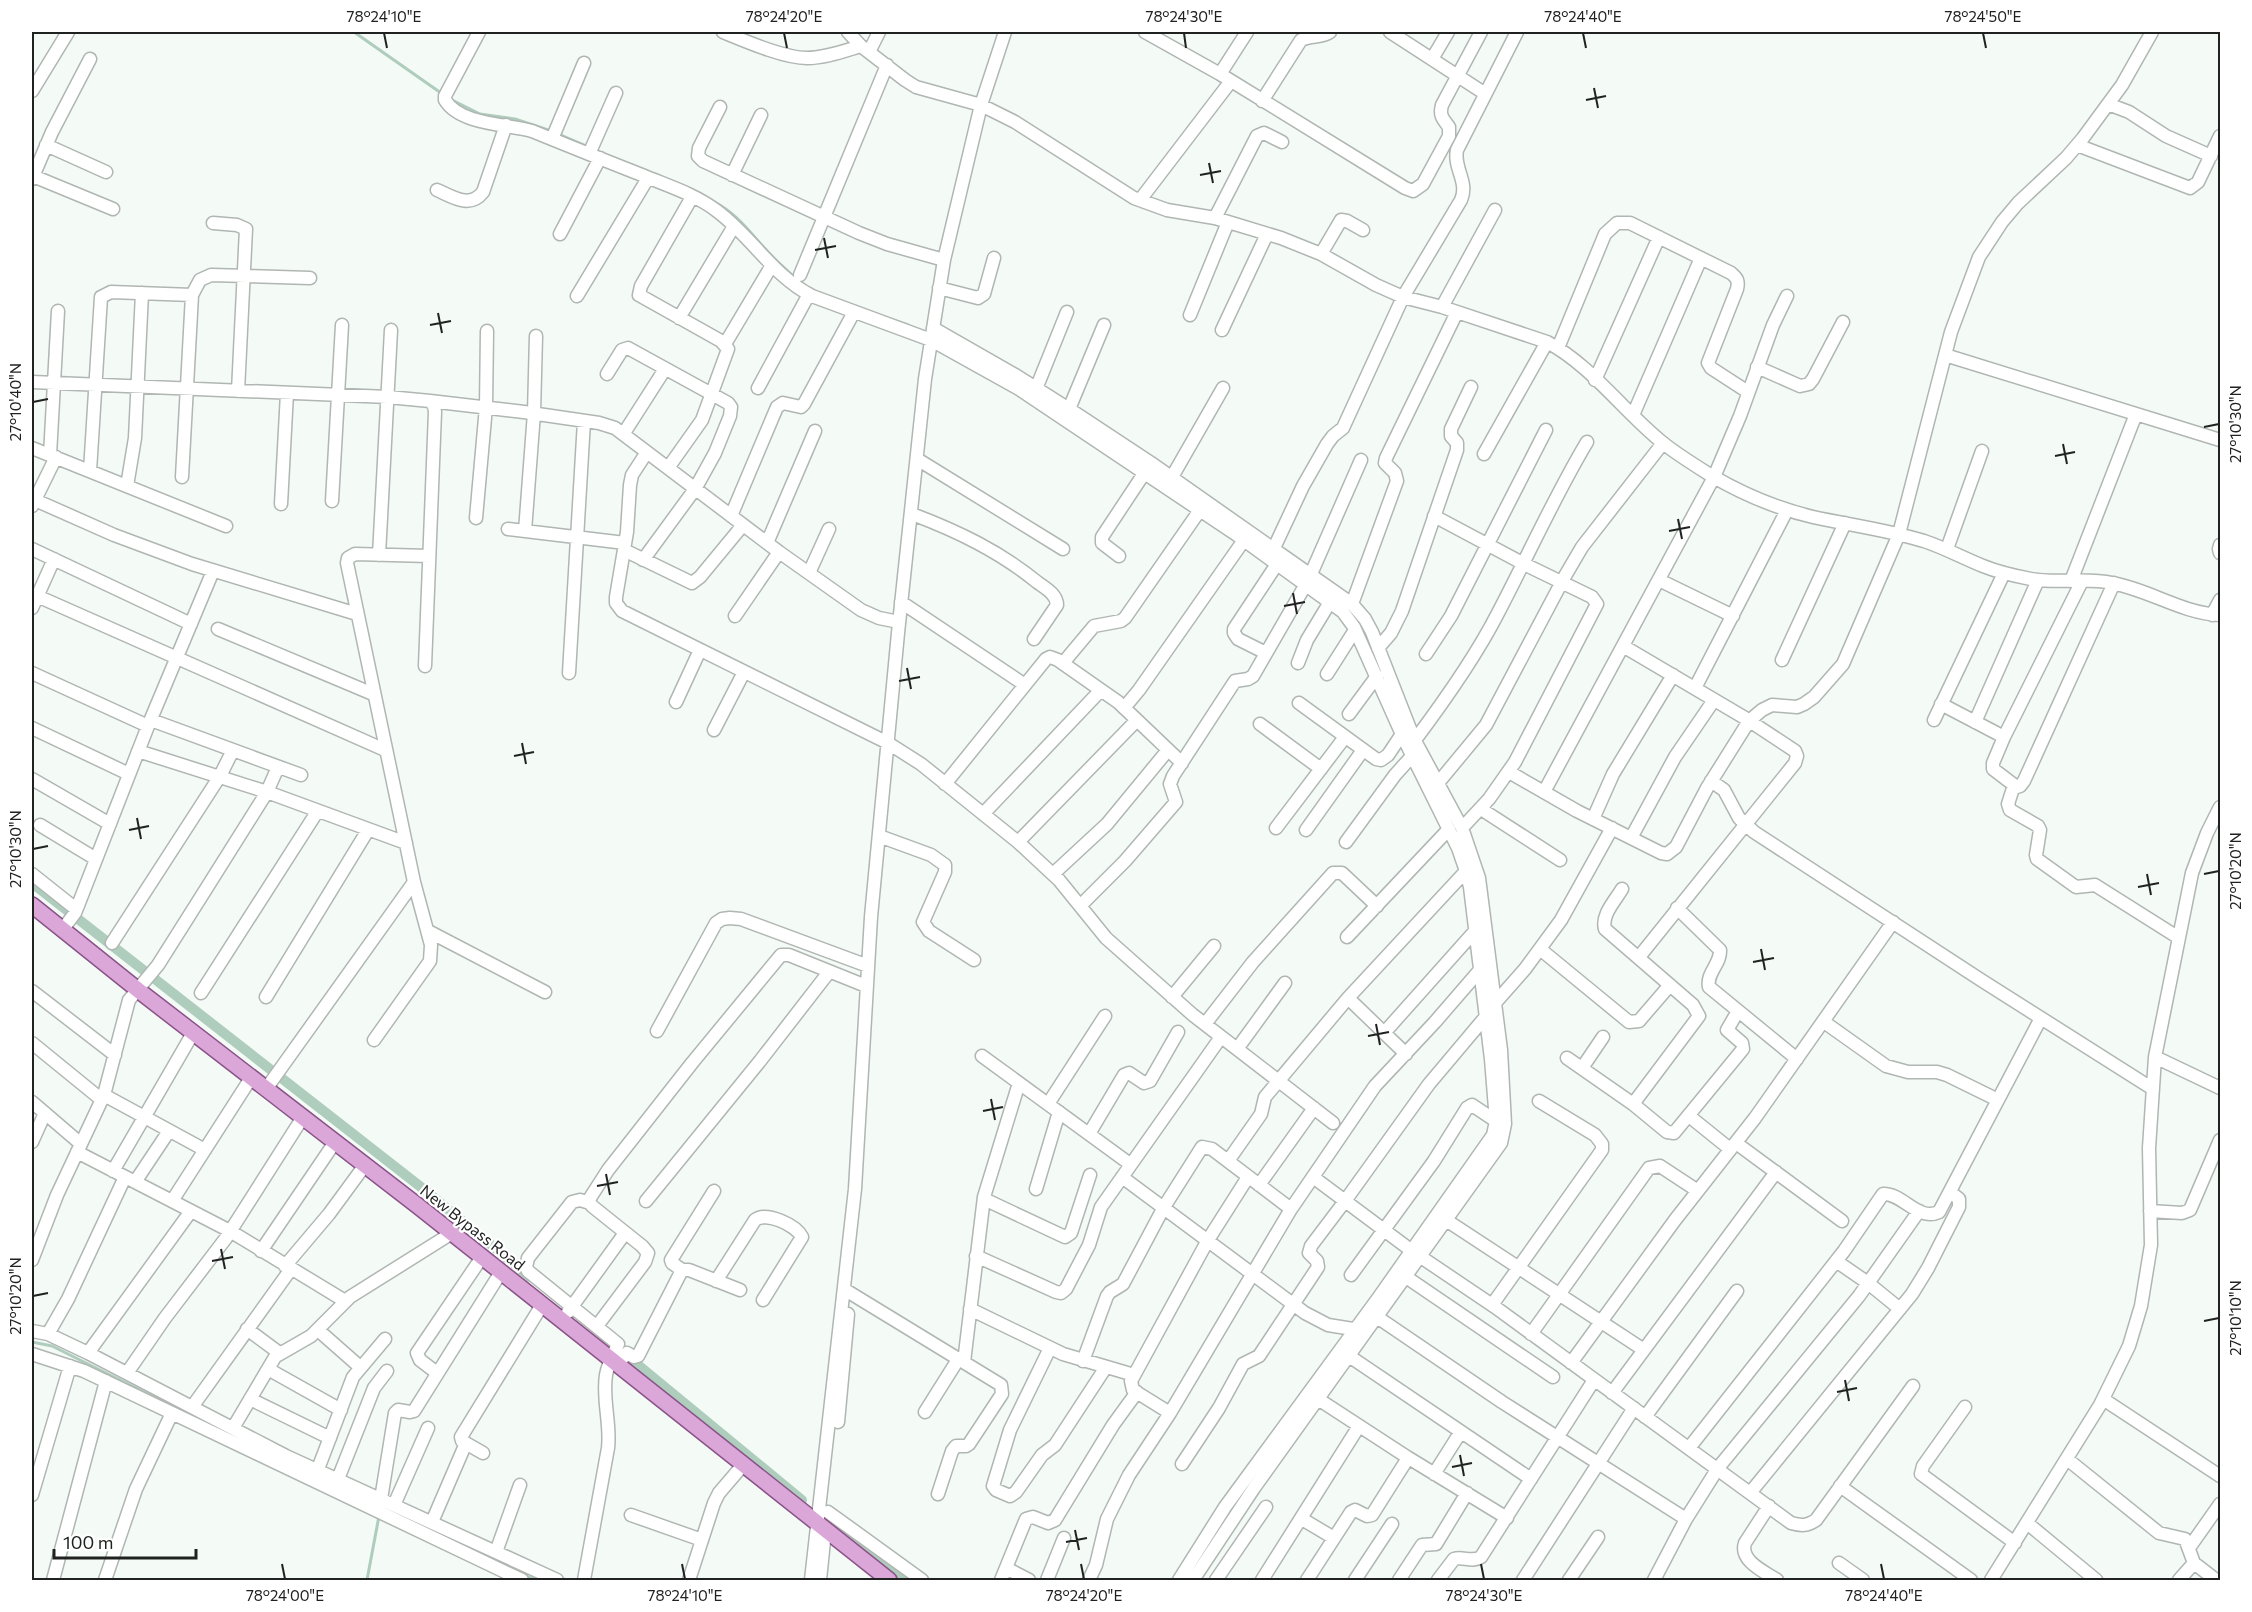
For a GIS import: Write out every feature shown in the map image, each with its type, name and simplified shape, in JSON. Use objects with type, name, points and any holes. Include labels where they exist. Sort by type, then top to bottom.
[{"type":"main road","name":"New Bypass Road","points":[[32,905],[71,919],[145,981],[194,1033],[251,1078],[273,1079],[303,1117],[542,1305],[568,1312],[743,1465],[889,1581]]},
{"type":"street","points":[[32,91],[68,32]]},
{"type":"street","points":[[479,32],[445,96],[450,107],[475,120],[532,131],[693,197],[718,212],[785,279],[809,294],[854,312],[932,334],[1036,389],[1172,477],[1274,548],[1342,612],[1355,630],[1402,734],[1455,829],[1479,878],[1491,1010],[1496,1120],[1490,1139],[1416,1254],[1225,1507],[1179,1581]]},
{"type":"street","points":[[723,32],[805,58],[866,49],[879,32]]},
{"type":"street","points":[[848,32],[866,49],[916,87],[981,105],[1015,122],[1091,169],[1120,190],[1140,200],[1167,210],[1215,218],[1267,234],[1321,254],[1383,289],[1403,297],[1442,307],[1553,345],[1595,380],[1663,443],[1714,477],[1787,510],[1899,534],[1947,549],[2004,573],[2053,582],[2114,583],[2175,606],[2216,615],[2220,600]]},
{"type":"street","points":[[820,1581],[822,1528],[842,1301],[846,1288],[855,1189],[866,986],[899,622],[917,459],[932,334],[944,261],[981,105],[1005,32]]},
{"type":"street","points":[[1145,32],[1220,74],[1413,191],[1423,184],[1449,136],[1449,127],[1441,118],[1440,110],[1481,32]]},
{"type":"street","points":[[1220,74],[1247,32]]},
{"type":"street","points":[[1262,101],[1301,40],[1323,36],[1330,32]]},
{"type":"street","points":[[1390,32],[1484,93]]},
{"type":"street","points":[[1432,59],[1448,32]]},
{"type":"street","points":[[1274,548],[1303,486],[1327,444],[1342,428],[1403,297],[1464,192],[1464,183],[1456,157],[1484,93],[1517,32]]},
{"type":"street","points":[[1509,771],[1630,838],[1661,853],[1672,852],[1711,781],[1749,721],[1772,705],[1797,707],[1804,704],[1835,675],[1853,642],[1899,534],[1945,355],[1964,292],[1979,257],[2002,222],[2018,203],[2077,145],[2122,85],[2152,32]]},
{"type":"street","points":[[90,59],[46,145],[32,178],[113,209]]},
{"type":"street","points":[[552,139],[584,63]]},
{"type":"street","points":[[800,275],[887,65]]},
{"type":"street","points":[[1140,200],[1231,81]]},
{"type":"street","points":[[560,234],[595,156],[616,93]]},
{"type":"street","points":[[2108,104],[2129,112],[2166,136],[2211,156]]},
{"type":"street","points":[[720,107],[699,148],[698,156],[703,161],[887,244],[944,261]]},
{"type":"street","points":[[732,175],[761,115]]},
{"type":"street","points":[[437,190],[468,202],[479,197],[483,192],[506,125]]},
{"type":"street","points":[[1215,218],[1257,136],[1264,134],[1282,142]]},
{"type":"street","points":[[2077,145],[2190,188],[2198,182],[2220,136]]},
{"type":"street","points":[[46,145],[106,172]]},
{"type":"street","points":[[577,296],[648,178]]},
{"type":"street","points":[[668,468],[695,431],[729,349],[725,344],[642,298],[639,291],[693,197]]},
{"type":"street","points":[[1442,307],[1495,210]]},
{"type":"street","points":[[1321,254],[1341,220],[1363,230]]},
{"type":"street","points":[[1190,315],[1228,222]]},
{"type":"street","points":[[1484,454],[1553,345],[1605,234],[1617,223],[1630,222],[1731,273],[1738,283],[1707,363],[1748,392]]},
{"type":"street","points":[[213,223],[237,225],[246,229],[238,391]]},
{"type":"street","points":[[679,318],[734,226]]},
{"type":"street","points":[[1222,330],[1267,234]]},
{"type":"street","points":[[1595,380],[1659,237]]},
{"type":"street","points":[[939,288],[982,297],[994,258]]},
{"type":"street","points":[[1633,415],[1701,258]]},
{"type":"street","points":[[725,344],[772,265]]},
{"type":"street","points":[[182,477],[192,295],[200,280],[211,275],[310,278]]},
{"type":"street","points":[[90,471],[101,297],[111,292],[192,295]]},
{"type":"street","points":[[127,486],[135,438],[142,293]]},
{"type":"street","points":[[758,388],[809,294]]},
{"type":"street","points":[[1544,792],[1714,477],[1773,325],[1787,296]]},
{"type":"street","points":[[58,310],[53,456],[33,503],[213,571],[357,614]]},
{"type":"street","points":[[731,516],[777,407],[783,403],[797,407],[804,404],[854,312]]},
{"type":"street","points":[[1036,389],[1066,312]]},
{"type":"street","points":[[1352,604],[1397,481],[1395,473],[1385,463],[1386,458],[1457,312]]},
{"type":"street","points":[[1757,367],[1800,386],[1809,384],[1843,322]]},
{"type":"street","points":[[332,501],[342,325]]},
{"type":"street","points":[[1069,409],[1104,325]]},
{"type":"street","points":[[379,555],[391,330]]},
{"type":"street","points":[[476,518],[486,407],[487,331]]},
{"type":"street","points":[[932,334],[1145,472],[1277,564],[1352,604],[1365,619],[1415,740],[1438,783],[1455,829],[1466,871],[1480,970],[1501,1050],[1505,1133],[1502,1143],[1446,1220],[1416,1254],[1406,1277],[1377,1317],[1359,1332],[1349,1356],[1254,1488],[1196,1577],[1210,1581]]},
{"type":"street","points":[[525,531],[534,413],[536,336]]},
{"type":"street","points":[[607,374],[622,350],[628,348],[728,403],[732,411],[715,453],[695,489],[643,560]]},
{"type":"street","points":[[1945,355],[2220,440]]},
{"type":"street","points":[[624,433],[664,369]]},
{"type":"street","points":[[32,382],[388,397],[486,407],[607,424],[624,433],[766,543],[861,610],[879,618],[899,622]]},
{"type":"street","points":[[1378,648],[1391,633],[1402,611],[1457,450],[1457,443],[1451,436],[1451,429],[1470,387]]},
{"type":"street","points":[[1172,477],[1223,388]]},
{"type":"street","points":[[281,504],[287,393]]},
{"type":"street","points":[[424,666],[435,412],[430,402]]},
{"type":"street","points":[[2014,788],[2012,783],[1993,769],[1993,763],[2077,581],[2136,414]]},
{"type":"street","points":[[569,673],[584,421]]},
{"type":"street","points":[[1426,654],[1451,616],[1546,430]]},
{"type":"street","points":[[766,543],[815,431]]},
{"type":"street","points":[[1415,740],[1436,713],[1486,634],[1587,442]]},
{"type":"street","points":[[1438,783],[1486,725],[1561,582],[1582,547],[1663,443]]},
{"type":"street","points":[[32,448],[225,526]]},
{"type":"street","points":[[1947,549],[1982,451]]},
{"type":"street","points":[[647,452],[632,475],[630,485],[625,547],[616,597],[618,607],[622,611],[888,743],[921,764],[1018,842],[1053,874],[1106,938],[1172,997],[1333,1123]]},
{"type":"street","points":[[917,459],[1063,549]]},
{"type":"street","points":[[1080,906],[1125,861],[1175,804],[1177,799],[1170,783],[1173,776],[1235,681],[1251,678],[1266,653],[1308,579],[1361,460]]},
{"type":"street","points":[[1119,556],[1102,543],[1102,537],[1145,472]]},
{"type":"street","points":[[1063,663],[1094,626],[1121,621],[1125,618],[1200,510]]},
{"type":"street","points":[[1695,688],[1787,510]]},
{"type":"street","points":[[912,514],[969,537],[987,547],[1019,567],[1053,595],[1057,605],[1034,639]]},
{"type":"street","points":[[1347,937],[1455,829],[1481,809],[1509,771],[1597,604],[1592,597],[1434,516]]},
{"type":"street","points":[[1782,660],[1845,523]]},
{"type":"street","points":[[508,529],[576,537],[625,547],[643,560],[687,582],[695,582],[743,525]]},
{"type":"street","points":[[809,573],[829,529]]},
{"type":"street","points":[[1124,708],[1244,540]]},
{"type":"street","points":[[2220,545],[2220,553]]},
{"type":"street","points":[[32,549],[191,624]]},
{"type":"street","points":[[735,616],[779,552]]},
{"type":"street","points":[[374,1040],[430,961],[431,945],[414,882],[347,563],[348,558],[355,554],[429,556]]},
{"type":"street","points":[[32,608],[54,559]]},
{"type":"street","points":[[1266,653],[1238,639],[1234,629],[1277,564]]},
{"type":"street","points":[[32,874],[71,919],[213,571]]},
{"type":"street","points":[[1934,720],[2004,573]]},
{"type":"street","points":[[1659,580],[1733,616]]},
{"type":"street","points":[[1975,722],[2038,580]]},
{"type":"street","points":[[2114,583],[2024,781],[2014,788],[2008,804],[2010,810],[2038,826],[2040,830],[2037,859],[2076,888],[2095,885],[2178,938]]},
{"type":"street","points":[[37,596],[385,750]]},
{"type":"street","points":[[901,602],[1025,686]]},
{"type":"street","points":[[1298,663],[1308,640],[1330,602]]},
{"type":"street","points":[[218,628],[373,694]]},
{"type":"street","points":[[1327,674],[1355,630]]},
{"type":"street","points":[[1623,646],[1749,721],[1795,752],[1797,756],[1795,763],[1639,957]]},
{"type":"street","points":[[675,702],[700,650]]},
{"type":"street","points":[[945,784],[1046,659],[1054,657],[1124,708],[1182,763]]},
{"type":"street","points":[[714,730],[744,672]]},
{"type":"street","points":[[32,673],[150,723],[301,775]]},
{"type":"street","points":[[1593,819],[1613,774],[1672,675]]},
{"type":"street","points":[[1349,714],[1377,676]]},
{"type":"street","points":[[983,814],[1101,690]]},
{"type":"street","points":[[1630,838],[1680,749],[1714,700]]},
{"type":"street","points":[[1299,703],[1376,759],[1384,759],[1402,734]]},
{"type":"street","points":[[1941,705],[2004,737]]},
{"type":"street","points":[[1018,842],[1137,720]]},
{"type":"street","points":[[1260,724],[1321,769]]},
{"type":"street","points":[[32,728],[129,774]]},
{"type":"street","points":[[1276,828],[1345,737]]},
{"type":"street","points":[[112,943],[220,776],[233,750]]},
{"type":"street","points":[[1053,874],[1107,824],[1168,750]]},
{"type":"street","points":[[1306,830],[1363,750]]},
{"type":"street","points":[[138,751],[267,792],[406,843]]},
{"type":"street","points":[[1346,842],[1413,755]]},
{"type":"street","points":[[32,1260],[34,1241],[103,1097],[129,1000],[145,981],[267,792],[278,766]]},
{"type":"street","points":[[32,779],[110,824]]},
{"type":"street","points":[[1711,781],[1724,790],[1745,825],[2153,1089]]},
{"type":"street","points":[[1991,1581],[2103,1399],[2129,1346],[2141,1306],[2151,1245],[2149,1148],[2156,1057],[2194,865],[2220,807]]},
{"type":"street","points":[[1481,809],[1560,860]]},
{"type":"street","points":[[201,993],[317,812]]},
{"type":"street","points":[[40,825],[96,859]]},
{"type":"street","points":[[1182,1464],[1219,1408],[1243,1364],[1259,1356],[1318,1267],[1317,1261],[1309,1253],[1311,1246],[1429,1084],[1491,1010],[1561,920],[1612,828]]},
{"type":"street","points":[[266,997],[368,830]]},
{"type":"street","points":[[879,836],[931,855],[945,865],[945,872],[923,922],[929,931],[974,960]]},
{"type":"street","points":[[1228,1161],[1261,1114],[1265,1097],[1348,998],[1466,871]]},
{"type":"street","points":[[1204,1024],[1260,954],[1333,873],[1342,873],[1377,906]]},
{"type":"street","points":[[273,1079],[414,882]]},
{"type":"street","points":[[1622,889],[1605,917],[1603,922],[1605,929],[1694,1005],[1700,1016],[1633,1104]]},
{"type":"street","points":[[1677,908],[1720,950],[1720,959],[1708,980],[1709,987],[1797,1059]]},
{"type":"street","points":[[657,1031],[716,923],[722,919],[741,919],[868,966]]},
{"type":"street","points":[[1571,1363],[1797,1059],[1893,922]]},
{"type":"street","points":[[428,931],[545,992]]},
{"type":"street","points":[[1384,1033],[1475,932]]},
{"type":"street","points":[[1172,997],[1214,946]]},
{"type":"street","points":[[1540,949],[1629,1022],[1639,1021],[1670,985]]},
{"type":"street","points":[[590,1203],[590,1198],[608,1170],[778,957],[784,954],[789,955],[866,986]]},
{"type":"street","points":[[1089,1581],[1096,1565],[1107,1519],[1129,1475],[1225,1323],[1291,1209],[1376,1086],[1480,970]]},
{"type":"street","points":[[646,1201],[829,972]]},
{"type":"street","points":[[1237,1048],[1286,982]]},
{"type":"street","points":[[32,991],[115,1055]]},
{"type":"street","points":[[1348,998],[1406,1054]]},
{"type":"street","points":[[1567,1058],[1672,1134],[1743,1049],[1742,1043],[1727,1029],[1738,1011]]},
{"type":"street","points":[[1048,1104],[1105,1016]]},
{"type":"street","points":[[1689,1448],[1836,1261],[1883,1194],[1891,1195],[1919,1211],[1929,1214],[1940,1212],[2041,1018]]},
{"type":"street","points":[[1824,1022],[1886,1066],[1908,1072],[1937,1072],[1947,1075],[1998,1100]]},
{"type":"street","points":[[1089,1134],[1124,1075],[1129,1073],[1144,1083],[1150,1081],[1178,1032]]},
{"type":"street","points":[[113,1171],[194,1033]]},
{"type":"street","points":[[976,1256],[1061,1293],[1089,1245],[1101,1208],[1221,1037]]},
{"type":"street","points":[[1582,1068],[1603,1037]]},
{"type":"street","points":[[32,1043],[103,1097],[205,1150]]},
{"type":"street","points":[[982,1056],[1130,1164]]},
{"type":"street","points":[[2156,1057],[2220,1088]]},
{"type":"street","points":[[172,1201],[251,1078]]},
{"type":"street","points":[[926,1412],[962,1360],[984,1199],[1019,1083]]},
{"type":"street","points":[[1492,1305],[1602,1150],[1599,1138],[1539,1101]]},
{"type":"street","points":[[32,1104],[45,1113],[79,1148],[113,1171],[230,1231],[345,1301]]},
{"type":"street","points":[[1351,1275],[1434,1161],[1470,1106],[1477,1107],[1496,1120]]},
{"type":"street","points":[[1258,1185],[1314,1108]]},
{"type":"street","points":[[1036,1189],[1059,1112]]},
{"type":"street","points":[[32,1142],[45,1113]]},
{"type":"street","points":[[1689,1116],[1776,1172],[1842,1221]]},
{"type":"street","points":[[127,1373],[230,1231],[303,1117]]},
{"type":"street","points":[[48,1334],[130,1180],[169,1131]]},
{"type":"street","points":[[2150,1211],[2182,1213],[2190,1210],[2220,1140]]},
{"type":"street","points":[[261,1251],[335,1143]]},
{"type":"street","points":[[1083,1361],[1107,1296],[1123,1284],[1164,1207],[1202,1147],[1212,1149],[1291,1209]]},
{"type":"street","points":[[192,1407],[288,1268],[365,1165]]},
{"type":"street","points":[[1531,1334],[1649,1168],[1660,1166],[1698,1191]]},
{"type":"street","points":[[1612,1393],[1776,1172]]},
{"type":"street","points":[[984,1199],[1065,1237],[1071,1233],[1090,1175]]},
{"type":"street","points":[[1170,1413],[1137,1392],[1130,1384],[1208,1240],[1248,1176]]},
{"type":"street","points":[[1122,1177],[1294,1304],[1328,1325],[1359,1332]]},
{"type":"street","points":[[1313,1177],[1416,1254],[1492,1305],[1791,1523],[1800,1526],[1808,1525],[1816,1520],[1913,1386]]},
{"type":"street","points":[[714,1191],[671,1260],[682,1270],[689,1270],[740,1290]]},
{"type":"street","points":[[1750,1493],[1900,1309],[1928,1268],[1959,1207],[1959,1199],[1950,1192]]},
{"type":"street","points":[[584,1581],[608,1448],[609,1427],[605,1387],[618,1355],[617,1342],[597,1326],[568,1312],[528,1271],[526,1264],[528,1258],[572,1202],[580,1200],[590,1203],[646,1249],[648,1257],[597,1326]]},
{"type":"street","points":[[88,1353],[191,1211]]},
{"type":"street","points":[[1654,1581],[1686,1519],[1718,1468],[1868,1283],[1919,1211]]},
{"type":"street","points":[[716,1281],[755,1220],[759,1217],[769,1217],[797,1230],[802,1237],[763,1300]]},
{"type":"street","points":[[1446,1220],[1644,1350]]},
{"type":"street","points":[[233,1428],[278,1355],[318,1330],[345,1301],[452,1233]]},
{"type":"street","points":[[568,1312],[626,1233]]},
{"type":"street","points":[[438,1373],[420,1360],[417,1353],[482,1257]]},
{"type":"street","points":[[1836,1261],[1900,1309]]},
{"type":"street","points":[[618,1355],[638,1356],[682,1270]]},
{"type":"street","points":[[381,1499],[395,1413],[398,1410],[414,1411],[501,1272]]},
{"type":"street","points":[[1406,1277],[1552,1377]]},
{"type":"street","points":[[846,1288],[998,1382],[1002,1389],[1002,1394],[969,1444],[954,1448],[938,1494]]},
{"type":"street","points":[[811,1581],[822,1528],[828,1512],[844,1380],[849,1302],[846,1288]]},
{"type":"street","points":[[1646,1417],[1737,1291]]},
{"type":"street","points":[[483,1453],[462,1441],[462,1437],[542,1305]]},
{"type":"street","points":[[970,1309],[1050,1348],[1083,1361],[1134,1375]]},
{"type":"street","points":[[1377,1317],[1502,1402],[1686,1519]]},
{"type":"street","points":[[248,1329],[277,1350],[278,1355]]},
{"type":"street","points":[[318,1330],[360,1367]]},
{"type":"street","points":[[32,1331],[48,1334],[88,1353],[318,1470],[557,1581]]},
{"type":"street","points":[[318,1470],[353,1377],[385,1340]]},
{"type":"street","points":[[1050,1348],[1010,1430],[1000,1456],[993,1486],[1006,1495],[1016,1492],[1042,1455],[1055,1444],[1106,1367]]},
{"type":"street","points":[[32,1356],[70,1366],[106,1381],[522,1581]]},
{"type":"street","points":[[1349,1356],[1531,1479]]},
{"type":"street","points":[[32,1495],[70,1366]]},
{"type":"street","points":[[268,1369],[341,1410]]},
{"type":"street","points":[[338,1479],[374,1388],[387,1371]]},
{"type":"street","points":[[1438,1581],[1454,1559],[1461,1557],[1474,1560],[1481,1557],[1594,1380]]},
{"type":"street","points":[[53,1581],[106,1381]]},
{"type":"street","points":[[1001,1581],[1026,1519],[1033,1517],[1048,1523],[1055,1521],[1113,1425],[1137,1392]]},
{"type":"street","points":[[250,1399],[330,1438]]},
{"type":"street","points":[[1318,1399],[1408,1458],[1507,1518]]},
{"type":"street","points":[[2103,1399],[2220,1476]]},
{"type":"street","points":[[1965,1407],[1923,1466],[1921,1474],[2015,1543]]},
{"type":"street","points":[[1523,1581],[1634,1408]]},
{"type":"street","points":[[105,1581],[136,1489],[172,1413]]},
{"type":"street","points":[[1262,1581],[1359,1426]]},
{"type":"street","points":[[394,1505],[428,1428]]},
{"type":"street","points":[[1434,1474],[1460,1432]]},
{"type":"street","points":[[432,1522],[466,1443]]},
{"type":"street","points":[[1306,1581],[1353,1511],[1367,1516],[1372,1515],[1408,1458]]},
{"type":"street","points":[[2067,1459],[2159,1533],[2182,1537],[2187,1542],[2193,1563],[2216,1581]]},
{"type":"street","points":[[689,1581],[719,1492],[743,1465]]},
{"type":"street","points":[[496,1552],[520,1485]]},
{"type":"street","points":[[1840,1486],[1971,1581]]},
{"type":"street","points":[[1399,1581],[1422,1545],[1436,1544],[1467,1493]]},
{"type":"street","points":[[2189,1548],[2220,1504]]},
{"type":"street","points":[[1769,1506],[1743,1548],[1744,1554],[1750,1561],[1778,1581]]},
{"type":"street","points":[[1216,1581],[1266,1507]]},
{"type":"street","points":[[828,1512],[922,1581]]},
{"type":"street","points":[[631,1515],[702,1540]]},
{"type":"street","points":[[1302,1519],[1334,1538]]},
{"type":"street","points":[[2027,1523],[2096,1581]]},
{"type":"street","points":[[1355,1581],[1392,1524]]},
{"type":"street","points":[[1569,1581],[1598,1537]]},
{"type":"street","points":[[1047,1581],[1064,1538]]},
{"type":"street","points":[[1839,1563],[1863,1581]]},
{"type":"street","points":[[2179,1581],[2193,1563]]},
{"type":"street","points":[[1006,1568],[1029,1581]]},
{"type":"waterway","points":[[354,32],[441,93]]},
{"type":"waterway","points":[[450,99],[480,114],[515,119],[551,131]]},
{"type":"waterway","points":[[558,134],[588,147]]},
{"type":"waterway","points":[[714,202],[737,218],[796,279]]},
{"type":"waterway","points":[[890,319],[908,325]]},
{"type":"waterway","points":[[1350,612],[1360,624],[1370,648]]},
{"type":"waterway","points":[[32,883],[426,1191],[530,1277]]},
{"type":"waterway","points":[[32,1342],[52,1346],[188,1414]]},
{"type":"waterway","points":[[626,1355],[802,1500]]},
{"type":"waterway","points":[[397,1513],[413,1521]]},
{"type":"waterway","points":[[367,1580],[379,1516]]},
{"type":"waterway","points":[[838,1527],[908,1580]]},
{"type":"waterway","points":[[524,1575],[536,1580]]}]
